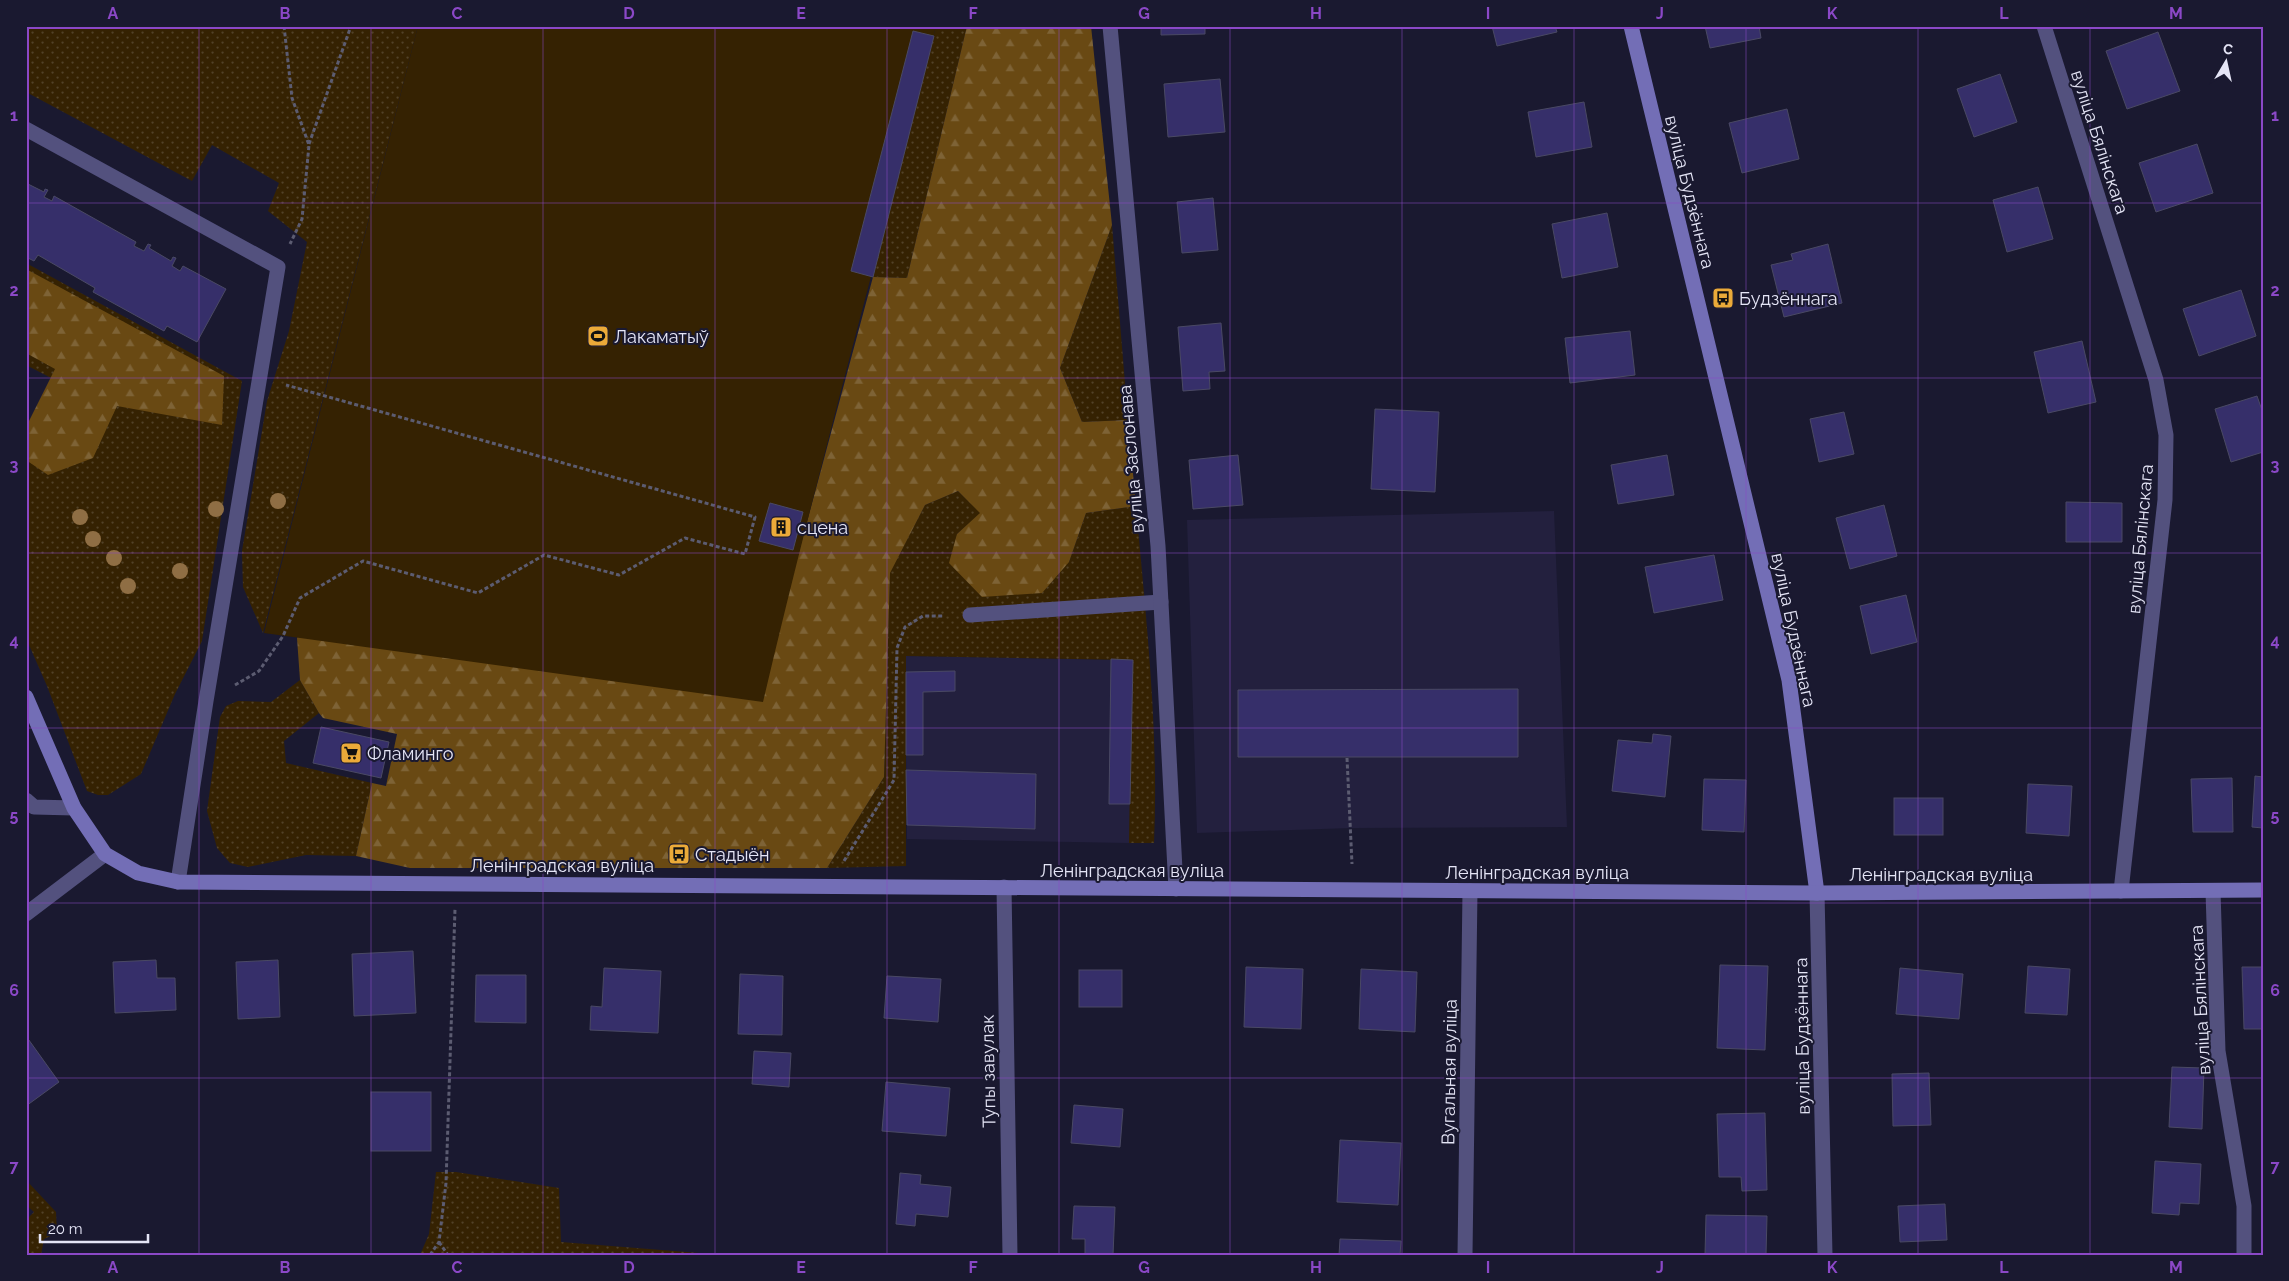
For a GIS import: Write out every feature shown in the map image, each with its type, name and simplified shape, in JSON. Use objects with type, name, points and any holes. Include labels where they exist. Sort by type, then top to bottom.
[{"type":"street","name":"вуліца Заслонава","points":[[1110,26],[1161,602],[1176,889]]},
{"type":"street","name":"вуліца Будзённага","points":[[1631,26],[1789,680],[1818,893],[1825,1255]]},
{"type":"street","name":"вуліца Бялінскага","points":[[2044,26],[2156,380],[2166,435],[2166,500],[2121,891]]},
{"type":"street","points":[[26,129],[278,267],[178,882]]},
{"type":"street","points":[[970,615],[1161,602]]},
{"type":"street","points":[[26,697],[74,808],[105,854],[26,914]]},
{"type":"street","points":[[26,800],[34,807],[74,808]]},
{"type":"street","name":"Ленінградская вуліца","points":[[105,854],[138,873],[178,882],[1818,893],[2263,890]]},
{"type":"street","name":"Тупы завулак","points":[[1004,887],[1010,1255]]},
{"type":"street","name":"Вугальная вуліца","points":[[1465,1255],[1470,891]]},
{"type":"street","name":"вуліца Бялінскага","points":[[2213,891],[2218,1051],[2244,1206],[2244,1255]]},
{"type":"path","points":[[284,26],[292,98],[309,145]]},
{"type":"path","points":[[278,267],[302,219],[309,145],[351,26]]},
{"type":"path","points":[[206,701],[259,671],[282,636],[300,598],[363,562],[478,593],[544,555],[619,576],[685,538],[745,554],[755,517],[259,377]]},
{"type":"path","points":[[829,886],[894,780],[897,648],[905,627],[923,616],[970,615]]},
{"type":"path","points":[[1347,758],[1354,890]]},
{"type":"path","points":[[430,1255],[439,1242],[446,1183],[456,883]]},
{"type":"path","points":[[439,1242],[448,1255]]},
{"type":"shaded area","points":[[26,26],[418,26],[263,633],[243,587],[242,551],[267,401],[289,331],[307,242],[268,211],[279,183],[212,145],[192,181],[26,92]]},
{"type":"shaded area","name":"Лакаматыў","points":[[418,26],[936,26],[804,533],[763,702],[264,633]]},
{"type":"shaded area","points":[[936,26],[967,26],[907,278],[873,277]]},
{"type":"shaded area","points":[[1112,225],[1128,420],[1082,422],[1060,368]]},
{"type":"shaded area","points":[[26,263],[242,381],[202,641],[175,694],[141,774],[108,795],[98,795],[87,791],[47,686],[26,638],[26,446],[59,382],[26,365]]},
{"type":"shaded area","points":[[958,491],[981,513],[957,534],[1069,562],[1086,513],[1136,506],[1153,717],[1155,759],[1154,843],[1129,843],[1132,660],[906,656],[906,866],[827,868],[884,777],[890,572],[925,505]]},
{"type":"shaded area","points":[[1554,511],[1567,827],[1351,828],[1197,833],[1187,520]]},
{"type":"shaded area","points":[[905,656],[1133,660],[1129,843],[907,839]]},
{"type":"shaded area","points":[[300,680],[319,713],[284,741],[286,763],[372,783],[356,856],[306,855],[248,867],[230,863],[217,848],[207,811],[220,717],[226,706],[238,701],[271,702]]},
{"type":"shaded area","points":[[436,1172],[456,1172],[559,1188],[561,1242],[699,1253],[700,1255],[420,1255],[429,1234]]},
{"type":"shaded area","points":[[26,1180],[56,1212],[57,1233],[44,1239],[41,1255],[26,1255],[26,1220],[34,1212],[26,1205]]},
{"type":"green space","points":[[967,26],[1091,26],[1112,225],[1060,368],[1082,422],[1128,420],[1136,506],[1086,513],[1069,562],[1042,593],[982,597],[949,563],[957,534],[980,513],[958,491],[925,505],[890,573],[884,777],[827,868],[410,868],[356,856],[372,783],[386,786],[397,734],[323,718],[319,713],[300,680],[297,638],[316,601],[797,559],[873,277],[907,278]]},
{"type":"green space","points":[[26,269],[224,376],[222,425],[117,406],[93,458],[48,475],[26,460],[26,427],[55,369],[26,353]]},
{"type":"building","points":[[1161,26],[1205,26],[1205,34],[1161,35]]},
{"type":"building","points":[[1492,26],[1555,26],[1557,32],[1497,46]]},
{"type":"building","points":[[1705,26],[1759,26],[1761,38],[1710,48]]},
{"type":"building","points":[[913,31],[934,36],[873,277],[851,271]]},
{"type":"building","points":[[2158,32],[2180,91],[2127,109],[2106,51]]},
{"type":"building","points":[[2000,74],[2017,122],[1974,137],[1957,89]]},
{"type":"building","points":[[1220,79],[1225,132],[1168,137],[1164,84]]},
{"type":"building","points":[[1584,102],[1592,147],[1536,157],[1528,112]]},
{"type":"building","points":[[1787,109],[1799,159],[1742,173],[1729,123]]},
{"type":"building","points":[[2197,144],[2213,193],[2156,212],[2139,163]]},
{"type":"building","points":[[26,183],[44,192],[45,189],[48,190],[44,197],[52,201],[54,196],[136,242],[134,246],[144,251],[148,244],[151,245],[149,248],[171,261],[173,257],[176,258],[172,266],[180,271],[183,266],[226,289],[197,342],[167,326],[164,331],[93,292],[95,288],[38,255],[34,261],[26,257]]},
{"type":"building","points":[[2038,187],[2053,239],[2007,252],[1993,200]]},
{"type":"building","points":[[1213,198],[1218,250],[1182,253],[1177,202]]},
{"type":"building","points":[[1607,213],[1618,267],[1562,278],[1552,224]]},
{"type":"building","points":[[1828,244],[1842,303],[1784,317],[1771,265],[1793,260],[1791,254]]},
{"type":"building","points":[[2241,290],[2256,336],[2199,356],[2183,309]]},
{"type":"building","points":[[1221,323],[1225,371],[1209,372],[1210,389],[1183,391],[1178,327]]},
{"type":"building","points":[[1630,331],[1635,375],[1570,383],[1565,338]]},
{"type":"building","points":[[2082,341],[2096,402],[2048,413],[2034,352]]},
{"type":"building","points":[[2257,396],[2263,413],[2263,452],[2231,462],[2215,409]]},
{"type":"building","points":[[1375,409],[1439,412],[1435,492],[1371,489]]},
{"type":"building","points":[[1844,412],[1854,454],[1819,462],[1810,419]]},
{"type":"building","points":[[1238,455],[1243,505],[1193,509],[1189,460]]},
{"type":"building","points":[[1667,455],[1674,495],[1618,504],[1611,465]]},
{"type":"building","points":[[2066,502],[2122,503],[2122,542],[2066,542]]},
{"type":"building","name":"сцена","points":[[770,503],[803,512],[793,550],[759,541]]},
{"type":"building","points":[[1884,505],[1897,556],[1850,569],[1836,518]]},
{"type":"building","points":[[1714,555],[1723,600],[1654,613],[1645,567]]},
{"type":"building","points":[[1906,595],[1917,642],[1871,654],[1860,606]]},
{"type":"building","points":[[1111,659],[1133,660],[1130,804],[1109,804]]},
{"type":"building","points":[[955,671],[955,691],[923,692],[923,755],[906,755],[906,672]]},
{"type":"building","points":[[1518,689],[1518,757],[1238,757],[1238,690]]},
{"type":"building","name":"Фламинго","points":[[321,727],[389,742],[381,778],[313,763]]},
{"type":"building","points":[[1653,734],[1671,736],[1665,797],[1612,791],[1618,740],[1652,743]]},
{"type":"building","points":[[906,770],[1036,774],[1035,829],[907,825]]},
{"type":"building","points":[[2255,776],[2263,777],[2263,828],[2252,827]]},
{"type":"building","points":[[2232,778],[2233,832],[2193,832],[2191,779]]},
{"type":"building","points":[[1704,779],[1746,780],[1744,832],[1702,830]]},
{"type":"building","points":[[2028,784],[2072,786],[2069,836],[2026,833]]},
{"type":"building","points":[[1894,798],[1943,798],[1943,835],[1894,835]]},
{"type":"building","points":[[413,951],[416,1013],[354,1016],[352,954]]},
{"type":"building","points":[[156,960],[157,978],[175,978],[176,1010],[115,1013],[113,962]]},
{"type":"building","points":[[278,960],[280,1017],[238,1019],[236,962]]},
{"type":"building","points":[[1720,965],[1768,966],[1765,1050],[1717,1048]]},
{"type":"building","points":[[2028,966],[2070,969],[2067,1015],[2025,1013]]},
{"type":"building","points":[[1246,967],[1303,969],[1301,1029],[1244,1027]]},
{"type":"building","points":[[2242,967],[2263,967],[2263,1029],[2244,1029]]},
{"type":"building","points":[[604,968],[661,971],[658,1033],[590,1030],[591,1006],[602,1007]]},
{"type":"building","points":[[1900,968],[1963,974],[1959,1019],[1896,1014]]},
{"type":"building","points":[[1361,969],[1417,972],[1415,1032],[1359,1029]]},
{"type":"building","points":[[1079,970],[1122,970],[1122,1007],[1079,1007]]},
{"type":"building","points":[[740,974],[783,976],[782,1035],[738,1034]]},
{"type":"building","points":[[476,975],[526,975],[526,1023],[475,1022]]},
{"type":"building","points":[[887,976],[941,979],[938,1022],[884,1018]]},
{"type":"building","points":[[26,1036],[59,1082],[26,1106]]},
{"type":"building","points":[[754,1051],[791,1053],[789,1087],[752,1084]]},
{"type":"building","points":[[2172,1067],[2204,1068],[2202,1129],[2169,1127]]},
{"type":"building","points":[[1929,1073],[1931,1125],[1893,1126],[1892,1074]]},
{"type":"building","points":[[886,1082],[950,1088],[946,1136],[882,1131]]},
{"type":"building","points":[[371,1092],[431,1092],[431,1151],[371,1151]]},
{"type":"building","points":[[1074,1105],[1123,1109],[1120,1147],[1071,1143]]},
{"type":"building","points":[[1765,1113],[1767,1190],[1742,1191],[1741,1177],[1719,1177],[1717,1114]]},
{"type":"building","points":[[1340,1140],[1401,1143],[1398,1205],[1337,1202]]},
{"type":"building","points":[[2155,1161],[2201,1164],[2199,1204],[2180,1203],[2179,1215],[2152,1213]]},
{"type":"building","points":[[900,1173],[921,1175],[920,1184],[951,1187],[948,1217],[916,1214],[915,1226],[896,1224]]},
{"type":"building","points":[[1945,1204],[1947,1240],[1900,1242],[1898,1206]]},
{"type":"building","points":[[1074,1206],[1115,1207],[1113,1255],[1085,1255],[1085,1239],[1072,1239]]},
{"type":"building","points":[[1706,1215],[1767,1216],[1766,1255],[1705,1255]]},
{"type":"building","points":[[1340,1239],[1401,1241],[1400,1255],[1339,1255]]},
{"type":"place","name":"Будзённага","points":[[1723,298]]},
{"type":"place","name":"Лакаматыў","points":[[598,336]]},
{"type":"place","name":"сцена","points":[[781,527]]},
{"type":"place","name":"Фламинго","points":[[351,753]]},
{"type":"place","name":"Стадыён","points":[[679,854]]}]
